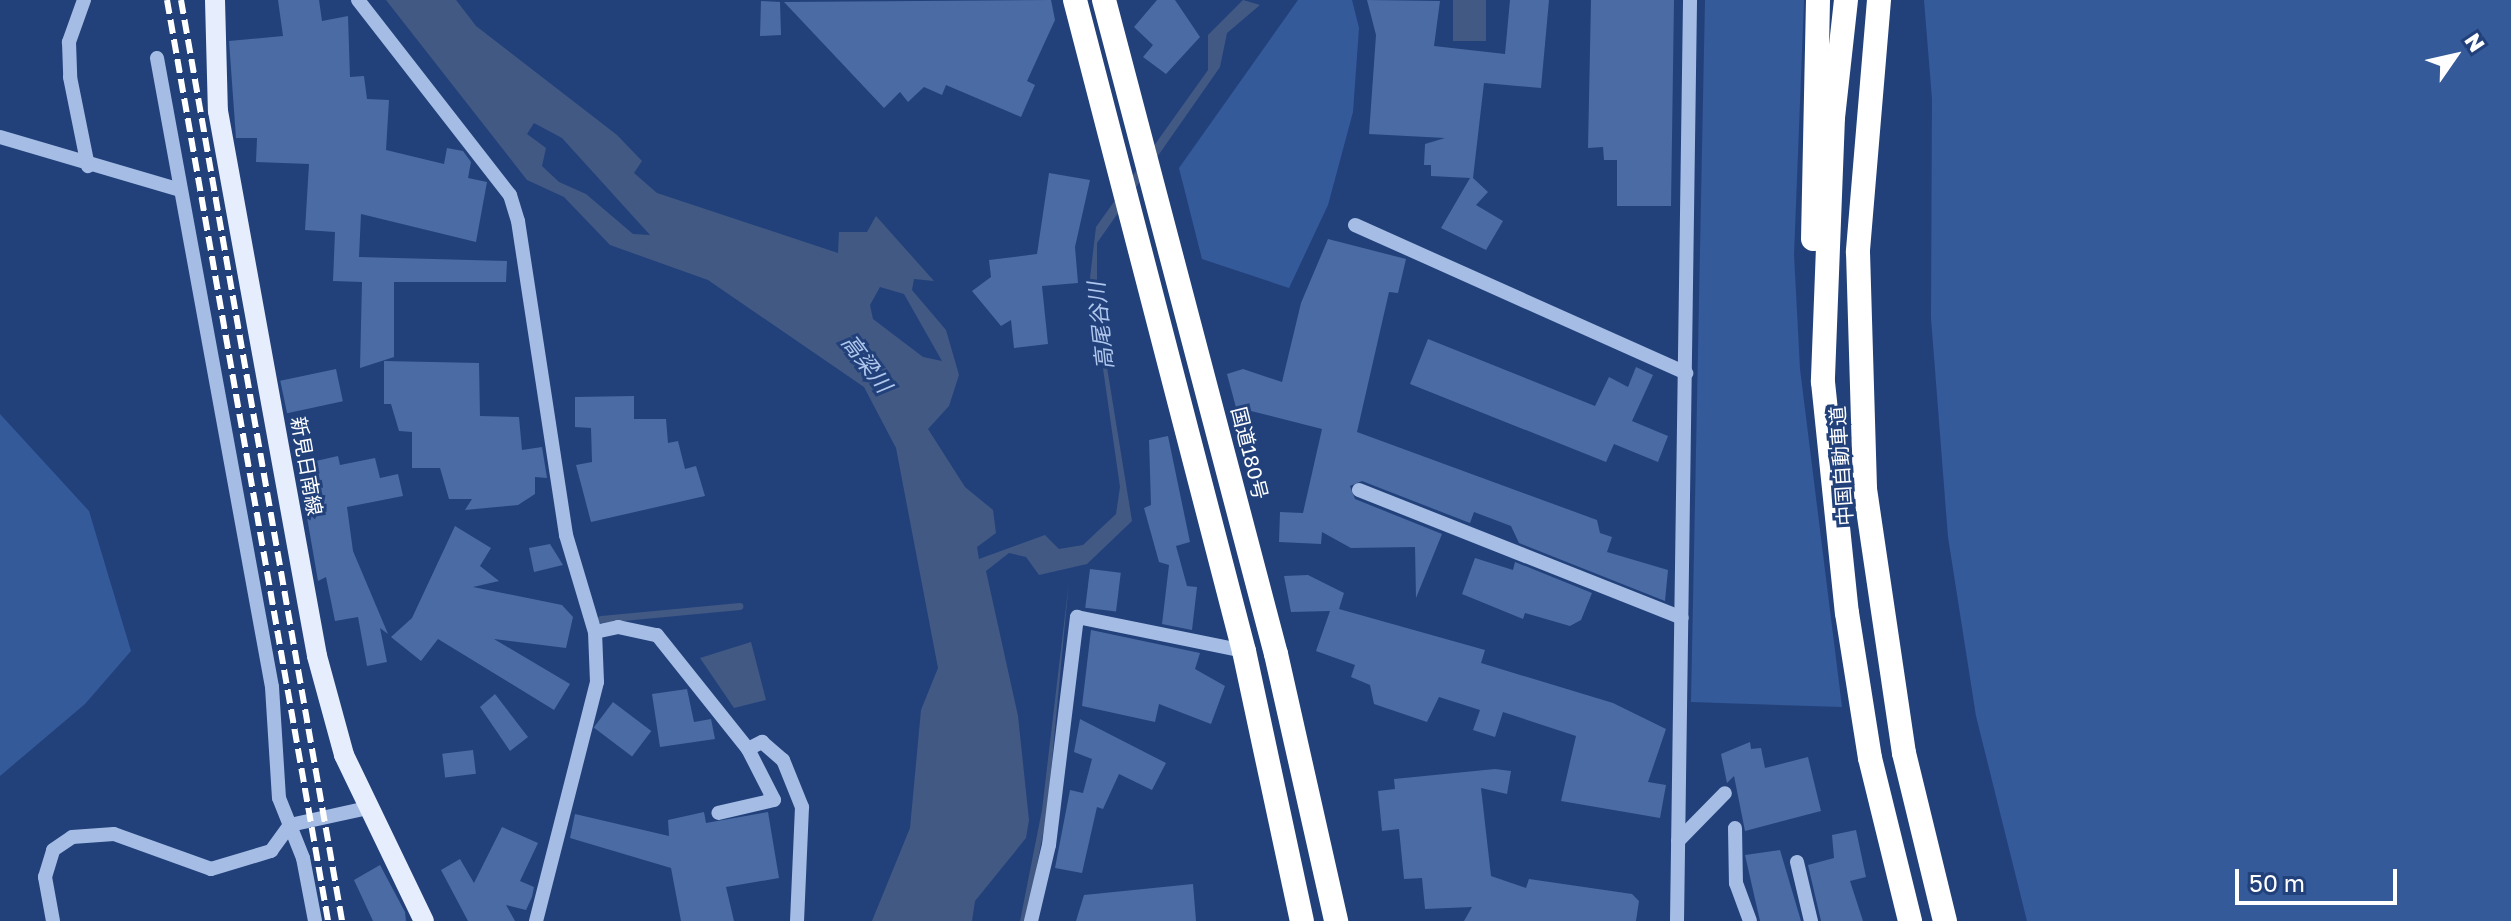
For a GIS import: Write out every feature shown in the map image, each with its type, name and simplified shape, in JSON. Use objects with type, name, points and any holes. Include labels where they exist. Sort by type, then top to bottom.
[{"type":"highway","points":[[1075,0],[1244,651],[1302,921]]},
{"type":"highway","name":"国道180号","points":[[1104,0],[1276,654],[1336,921]]},
{"type":"highway","points":[[1818,0],[1810,198],[1823,382]]},
{"type":"highway","name":"中国自動車道","points":[[1846,0],[1833,117],[1823,382],[1847,613],[1870,758],[1910,921]]},
{"type":"highway","name":"中国自動車道","points":[[1879,0],[1858,252],[1865,489],[1904,753],[1945,921]]},
{"type":"main road","name":"新見日南線","points":[[215,0],[218,111],[317,656],[344,755],[424,921]]},
{"type":"street","points":[[84,0],[69,42],[70,77],[88,166]]},
{"type":"street","points":[[358,0],[510,195],[566,535],[595,632],[597,682],[536,921]]},
{"type":"street","points":[[1677,921],[1690,0]]},
{"type":"street","points":[[157,58],[272,687],[279,798],[290,825],[315,921]]},
{"type":"street","points":[[0,137],[88,166],[180,190]]},
{"type":"street","points":[[1355,225],[1686,373]]},
{"type":"street","points":[[1359,490],[1682,618]]},
{"type":"street","points":[[1031,921],[1049,845],[1077,617],[1244,651]]},
{"type":"street","points":[[595,632],[618,627],[657,635],[748,749],[774,800],[718,813]]},
{"type":"street","points":[[748,749],[762,742],[783,760],[802,807],[797,921]]},
{"type":"street","points":[[1678,841],[1725,793]]},
{"type":"street","points":[[53,921],[45,877],[53,850],[72,837],[114,834],[211,869],[271,851],[290,825],[368,808]]},
{"type":"street","points":[[1735,828],[1736,883],[1750,921]]},
{"type":"street","points":[[1797,862],[1811,921]]},
{"type":"shaded area","points":[[1298,0],[1352,0],[1359,28],[1353,112],[1328,205],[1289,288],[1202,259],[1179,168]]},
{"type":"shaded area","points":[[1705,0],[1804,0],[1794,255],[1800,369],[1842,707],[1691,702]]},
{"type":"shaded area","points":[[1924,0],[2511,0],[2511,921],[2027,921],[1976,716],[1948,537],[1931,318],[1932,99]]},
{"type":"shaded area","points":[[0,414],[89,511],[131,651],[85,704],[0,776]]},
{"type":"water","points":[[386,0],[456,0],[476,26],[617,135],[642,161],[634,173],[657,193],[838,253],[839,232],[867,232],[876,216],[934,281],[914,279],[912,290],[946,330],[959,375],[949,406],[928,429],[965,487],[993,510],[996,533],[977,547],[979,559],[1045,535],[1059,549],[1083,545],[1116,514],[1120,487],[1090,278],[1096,227],[1208,70],[1208,35],[1243,0],[1260,5],[1227,33],[1220,67],[1097,243],[1097,306],[1132,521],[1087,564],[1039,575],[1026,557],[1009,553],[986,571],[1018,716],[1029,820],[1026,838],[975,901],[972,921],[872,921],[910,828],[921,710],[938,668],[896,448],[864,387],[708,280],[610,245],[564,197],[527,180]],"holes":[[[534,123],[562,138],[650,235],[633,234],[586,194],[559,182],[542,166],[546,148],[527,134]],[[880,287],[904,294],[942,361],[923,357],[873,319],[870,305]]]},
{"type":"water","points":[[1453,0],[1486,0],[1486,41],[1453,41]]},
{"type":"water","points":[[1069,581],[1047,813],[1026,921],[1020,921],[1042,810]]},
{"type":"water","points":[[751,642],[766,700],[734,708],[700,658]]},
{"type":"building","points":[[278,0],[319,0],[322,21],[348,16],[350,77],[364,76],[367,99],[389,100],[386,150],[444,164],[447,148],[463,151],[471,162],[468,178],[487,182],[476,242],[361,214],[359,257],[507,261],[506,282],[394,282],[394,357],[360,368],[362,282],[333,281],[335,232],[305,230],[309,164],[256,162],[257,138],[236,138],[229,41],[283,36]]},
{"type":"building","points":[[1051,0],[1055,20],[1027,81],[1035,85],[1021,117],[946,85],[942,95],[924,87],[908,102],[900,92],[884,108],[784,2]]},
{"type":"building","points":[[1157,0],[1175,0],[1200,37],[1166,74],[1143,57],[1153,45],[1134,27]]},
{"type":"building","points":[[1367,0],[1440,1],[1434,46],[1505,54],[1510,0],[1549,0],[1541,88],[1484,83],[1473,178],[1488,192],[1476,205],[1503,221],[1486,250],[1441,228],[1470,178],[1431,176],[1431,165],[1424,165],[1425,144],[1445,138],[1369,134],[1376,35]]},
{"type":"building","points":[[1591,0],[1674,0],[1671,206],[1617,206],[1617,160],[1604,160],[1603,147],[1588,148]]},
{"type":"building","points":[[761,1],[780,2],[781,35],[760,36]]},
{"type":"building","points":[[1049,173],[1090,180],[1075,247],[1078,283],[1042,286],[1048,344],[1014,348],[1011,320],[1001,326],[972,291],[991,277],[989,260],[1037,254]]},
{"type":"building","points":[[1328,239],[1406,259],[1398,293],[1389,292],[1357,432],[1597,520],[1600,533],[1612,537],[1607,552],[1668,570],[1665,601],[1519,543],[1511,526],[1474,512],[1470,523],[1362,481],[1350,486],[1355,499],[1442,534],[1416,598],[1415,547],[1351,548],[1322,532],[1321,544],[1279,542],[1280,512],[1303,513],[1322,429],[1251,411],[1245,441],[1227,374],[1243,369],[1282,382],[1301,303]]},
{"type":"building","points":[[1428,339],[1595,406],[1609,377],[1628,387],[1636,367],[1653,375],[1632,421],[1668,436],[1658,462],[1614,444],[1606,462],[1410,384]]},
{"type":"building","points":[[384,361],[479,363],[480,416],[519,417],[522,450],[542,447],[547,478],[535,477],[535,494],[518,505],[465,510],[472,499],[449,499],[440,468],[412,468],[412,432],[399,431],[391,404],[384,404]]},
{"type":"building","points":[[336,369],[343,401],[287,413],[280,381]]},
{"type":"building","points":[[634,396],[634,419],[666,419],[668,443],[678,441],[685,469],[696,466],[705,496],[591,522],[576,465],[592,462],[591,428],[575,427],[575,397]]},
{"type":"building","points":[[1168,436],[1190,542],[1176,546],[1187,586],[1197,587],[1192,630],[1162,624],[1169,565],[1159,562],[1144,508],[1151,505],[1149,440]]},
{"type":"building","points":[[338,456],[340,465],[375,458],[380,478],[398,474],[403,496],[347,507],[353,551],[388,634],[380,628],[387,662],[367,666],[358,617],[335,621],[326,577],[318,581],[298,465]]},
{"type":"building","points":[[455,526],[491,548],[480,566],[499,581],[473,587],[562,605],[573,617],[566,648],[494,639],[570,684],[554,710],[438,639],[421,661],[391,637],[412,618]]},
{"type":"building","points":[[550,544],[563,565],[534,572],[529,548]]},
{"type":"building","points":[[1475,558],[1513,570],[1515,562],[1592,593],[1581,620],[1570,626],[1525,613],[1523,619],[1462,594]]},
{"type":"building","points":[[1090,569],[1121,573],[1116,611],[1085,608]]},
{"type":"building","points":[[1308,575],[1344,593],[1339,609],[1485,650],[1481,663],[1613,703],[1666,729],[1648,782],[1666,785],[1660,818],[1561,801],[1576,736],[1503,712],[1495,737],[1473,730],[1480,710],[1439,697],[1427,722],[1374,704],[1370,685],[1351,677],[1355,665],[1316,651],[1330,611],[1291,612],[1284,576]]},
{"type":"building","points":[[1091,630],[1200,653],[1195,669],[1225,686],[1211,724],[1159,704],[1155,722],[1082,706]]},
{"type":"building","points":[[687,689],[694,722],[711,719],[715,739],[660,747],[652,694]]},
{"type":"building","points":[[495,694],[528,737],[510,751],[480,707]]},
{"type":"building","points":[[613,702],[651,731],[632,756],[594,728]]},
{"type":"building","points":[[1080,719],[1166,763],[1152,790],[1119,774],[1103,809],[1097,807],[1082,873],[1055,868],[1070,790],[1083,793],[1092,759],[1074,752]]},
{"type":"building","points":[[1750,742],[1751,749],[1761,748],[1765,768],[1808,757],[1821,811],[1745,831],[1734,776],[1727,783],[1721,754]]},
{"type":"building","points":[[473,750],[476,774],[445,778],[442,754]]},
{"type":"building","points":[[1495,769],[1511,771],[1507,794],[1481,788],[1491,876],[1526,888],[1529,879],[1632,894],[1639,901],[1636,921],[1464,921],[1472,907],[1425,909],[1422,878],[1404,879],[1399,829],[1382,831],[1378,791],[1395,789],[1394,779]]},
{"type":"building","points":[[704,812],[706,823],[768,812],[779,878],[726,887],[734,921],[681,921],[671,868],[570,838],[575,814],[669,836],[668,820]]},
{"type":"building","points":[[502,827],[538,843],[520,881],[534,887],[532,897],[526,910],[506,905],[515,921],[468,921],[441,870],[460,859],[474,883]]},
{"type":"building","points":[[1856,830],[1866,877],[1850,881],[1863,921],[1821,921],[1808,865],[1834,858],[1832,835]]},
{"type":"building","points":[[1780,850],[1801,921],[1760,921],[1745,855]]},
{"type":"building","points":[[380,865],[405,912],[406,921],[373,921],[354,880]]},
{"type":"building","points":[[1193,884],[1196,921],[1076,921],[1084,895]]},
{"type":"waterway","points":[[601,619],[739,606]]},
{"type":"railway","points":[[167,0],[328,921]]},
{"type":"railway","points":[[181,0],[342,921]]},
{"type":"water label","name":"高尾谷川","points":[[1100,326]]},
{"type":"water label","name":"高梁川","points":[[867,363]]}]
